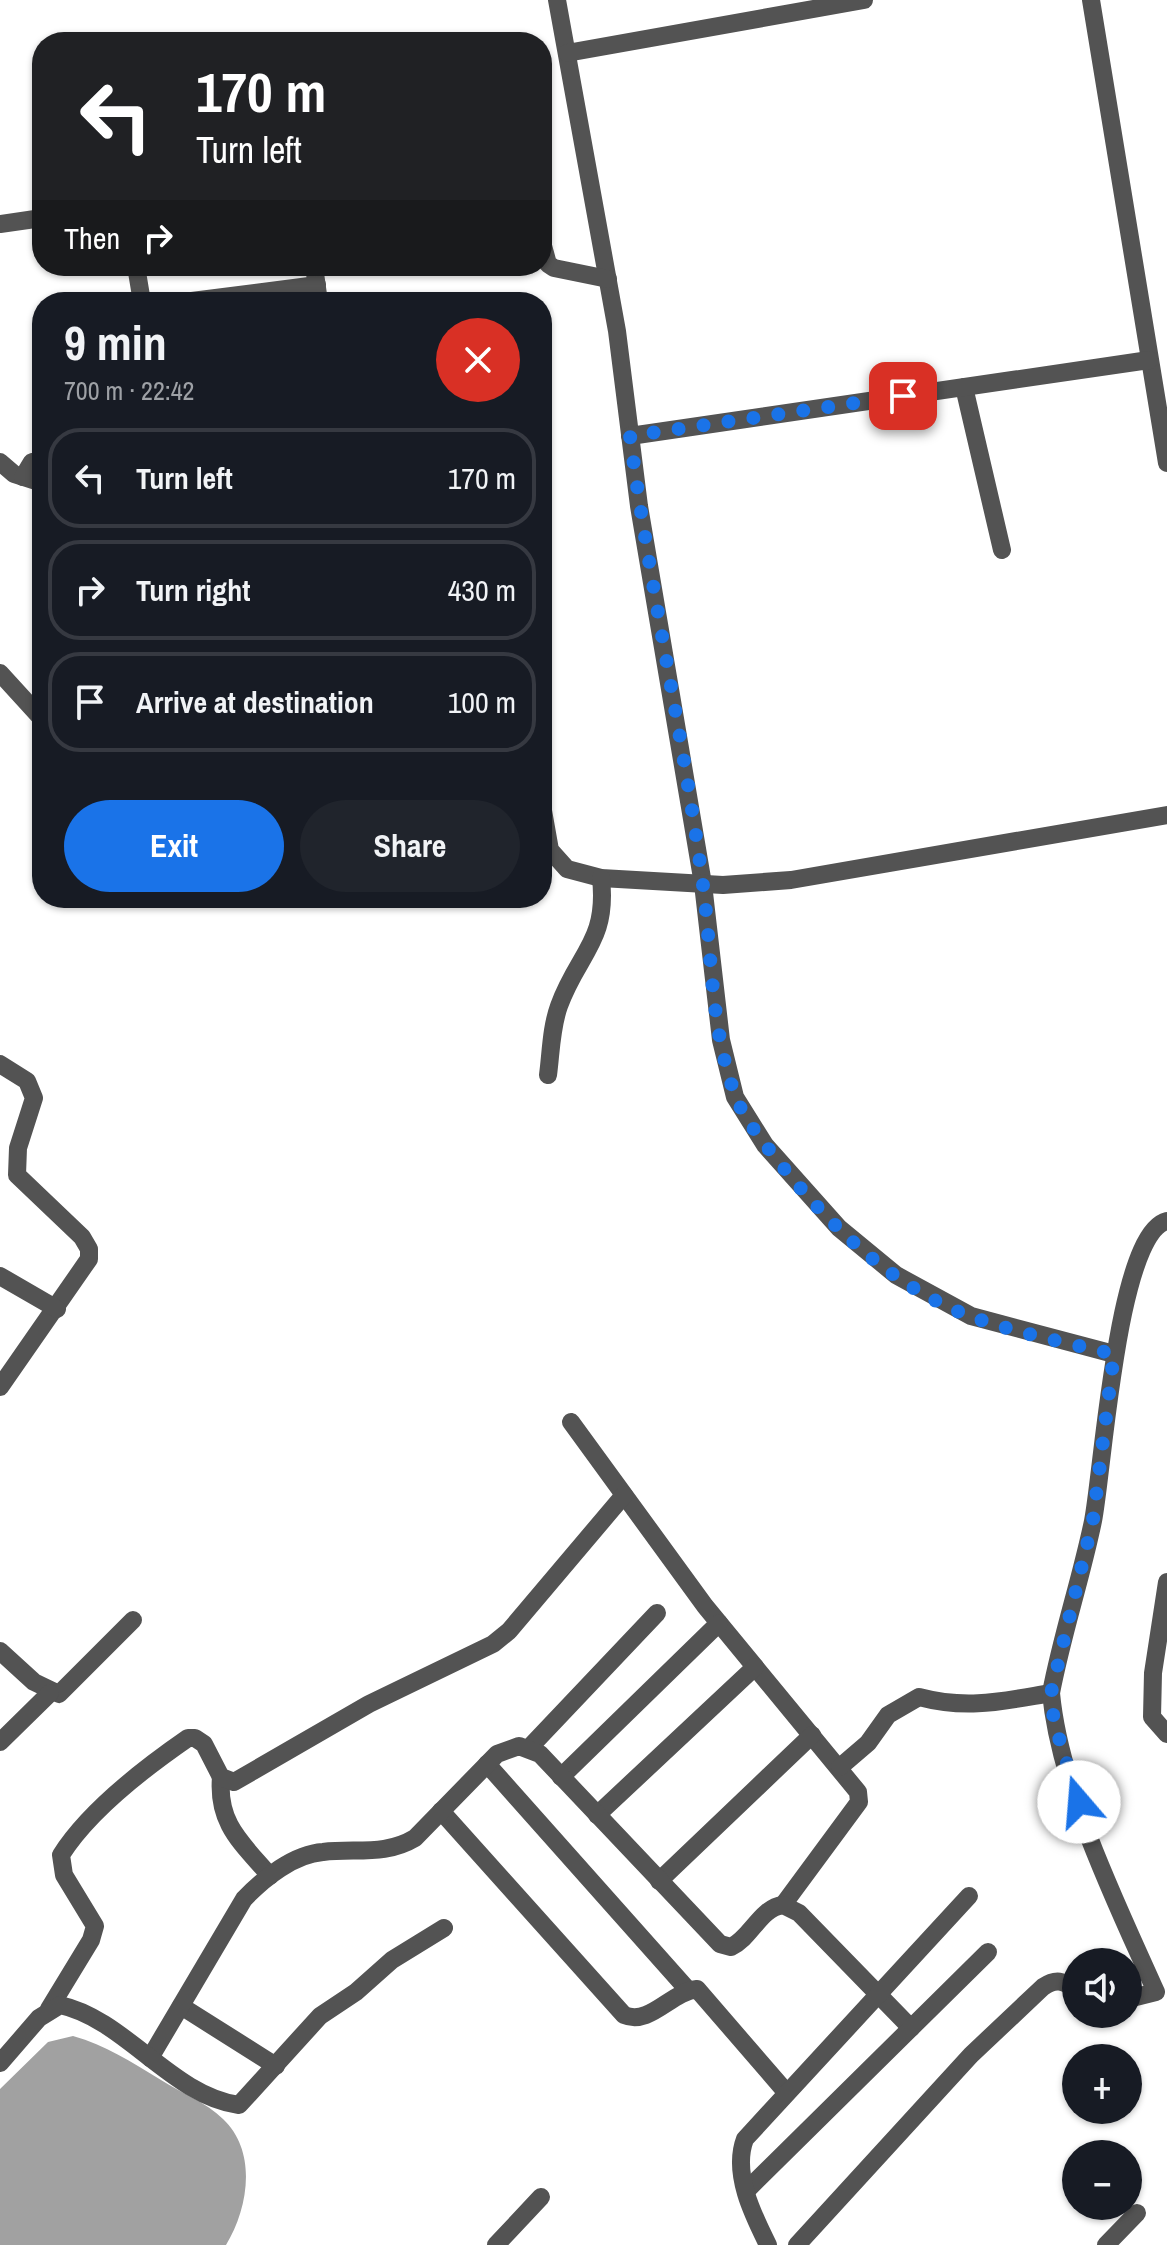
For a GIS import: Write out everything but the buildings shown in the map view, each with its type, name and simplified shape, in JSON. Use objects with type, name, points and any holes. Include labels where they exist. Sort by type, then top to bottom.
[{"type":"street","points":[[557,0],[608,279],[630,436],[703,884],[728,1073],[745,1117],[772,1153],[839,1228],[922,1292],[971,1316],[1114,1354]]},
{"type":"street","points":[[567,53],[864,0]]},
{"type":"street","points":[[1091,0],[1167,463]]},
{"type":"street","points":[[0,224],[32,219]]},
{"type":"street","points":[[552,267],[608,279]]},
{"type":"street","points":[[258,292],[317,284]]},
{"type":"street","points":[[630,436],[1149,360]]},
{"type":"street","points":[[964,387],[1002,550]]},
{"type":"street","points":[[0,462],[7,470],[32,480]]},
{"type":"street","points":[[23,477],[32,462]]},
{"type":"street","points":[[0,673],[32,708]]},
{"type":"street","points":[[552,850],[557,860],[579,874],[601,878],[703,884],[791,880],[1167,815]]},
{"type":"street","points":[[548,1075],[559,1007],[600,926],[603,900],[601,878]]},
{"type":"street","points":[[0,1064],[27,1081],[34,1098],[18,1148],[17,1175],[82,1237],[89,1249],[89,1259],[81,1275],[0,1387]]},
{"type":"street","points":[[1137,1948],[1096,1856],[1054,1722],[1051,1693],[1093,1520],[1114,1354],[1144,1242],[1153,1227],[1167,1221]]},
{"type":"street","points":[[0,1276],[57,1309]]},
{"type":"street","points":[[150,2058],[244,1899],[270,1876],[304,1856],[322,1852],[388,1850],[403,1845],[487,1764],[508,1749],[529,1748],[540,1754],[708,1935],[731,1947],[739,1943],[768,1912],[783,1905],[859,1802],[858,1792],[840,1767],[719,1623],[571,1422]]},
{"type":"street","points":[[221,1777],[234,1782],[246,1777],[369,1704],[493,1644],[509,1631],[624,1495]]},
{"type":"street","points":[[1167,1582],[1153,1673],[1152,1717],[1167,1734]]},
{"type":"street","points":[[529,1748],[657,1613]]},
{"type":"street","points":[[0,1651],[50,1693],[59,1694],[67,1690],[133,1620]]},
{"type":"street","points":[[561,1777],[719,1623]]},
{"type":"street","points":[[597,1815],[755,1667]]},
{"type":"street","points":[[0,1742],[50,1693]]},
{"type":"street","points":[[840,1767],[868,1743],[888,1715],[919,1697],[951,1706],[977,1706],[1051,1693]]},
{"type":"street","points":[[659,1881],[812,1735]]},
{"type":"street","points":[[0,2063],[49,2009],[91,1940],[95,1926],[60,1865],[61,1855],[70,1840],[141,1774],[188,1738],[195,1738],[204,1744],[221,1777],[219,1800],[229,1826],[270,1876]]},
{"type":"street","points":[[487,1764],[688,1990]]},
{"type":"street","points":[[441,1811],[624,2015],[643,2018],[688,1990],[703,1992],[786,2092]]},
{"type":"street","points":[[768,2245],[746,2191],[742,2148],[745,2139],[877,1991],[969,1896]]},
{"type":"street","points":[[783,1905],[799,1913],[911,2028]]},
{"type":"street","points":[[49,2009],[60,2005],[70,2007],[211,2099],[239,2105],[320,2016],[356,1992],[392,1960],[444,1928]]},
{"type":"street","points":[[746,2191],[988,1952]]},
{"type":"street","points":[[1142,1960],[1156,1992],[1142,1996]]},
{"type":"street","points":[[797,2245],[971,2055],[1043,1987],[1053,1980],[1062,1981]]},
{"type":"street","points":[[181,2006],[276,2066]]},
{"type":"street","points":[[496,2245],[541,2197]]},
{"type":"street","points":[[1106,2245],[1130,2220]]},
{"type":"shaded area","points":[[73,2036],[118,2055],[201,2103],[217,2113],[234,2132],[245,2164],[246,2181],[240,2215],[226,2245],[0,2245],[0,2089],[48,2042]]},
{"type":"route","points":[[903,396],[630,436],[703,884],[721,1040],[735,1097],[745,1117],[765,1145],[839,1228],[868,1254],[922,1292],[971,1316],[1114,1354],[1093,1520],[1051,1693],[1054,1722],[1079,1802]]}]
